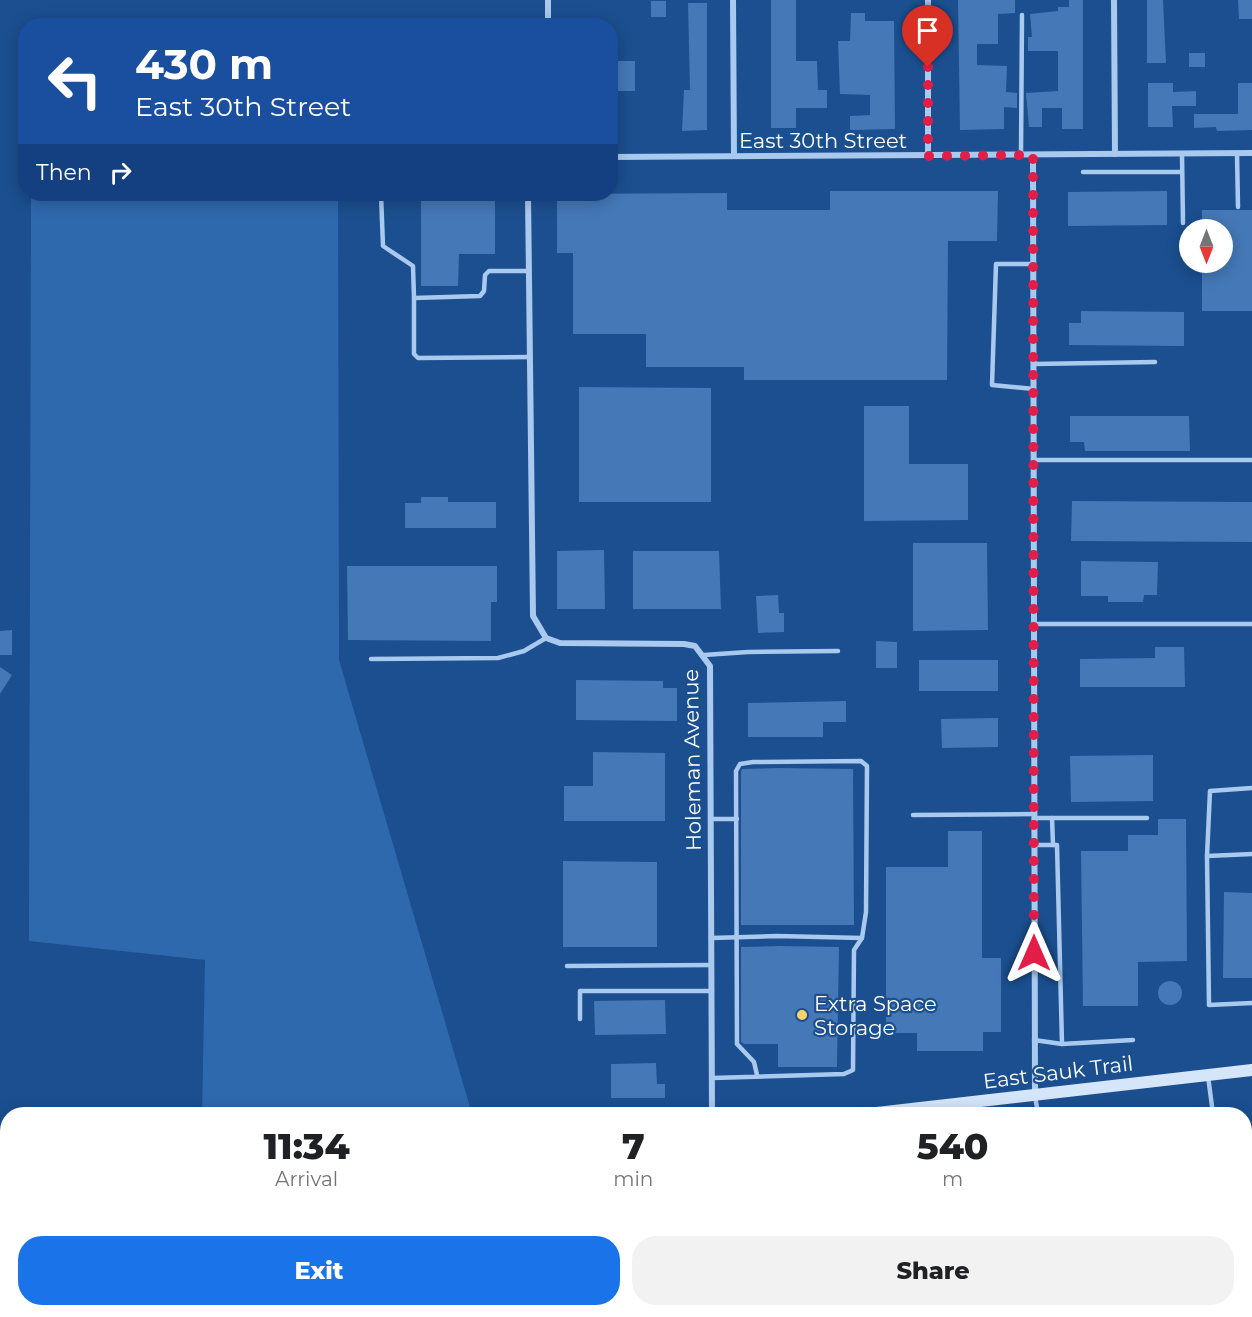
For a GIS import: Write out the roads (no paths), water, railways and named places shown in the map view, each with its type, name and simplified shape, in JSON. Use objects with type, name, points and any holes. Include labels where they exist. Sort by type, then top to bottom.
[{"type":"main road","name":"East Sauk Trail","points":[[926,1107],[1252,1070]]},
{"type":"street","points":[[548,0],[548,18]]},
{"type":"street","points":[[734,0],[734,156]]},
{"type":"street","points":[[928,0],[928,156]]},
{"type":"street","points":[[1114,0],[1115,154]]},
{"type":"street","name":"East 30th Street","points":[[618,157],[1252,153]]},
{"type":"street","points":[[1033,155],[1035,1094]]},
{"type":"street","points":[[528,201],[533,616],[546,638]]},
{"type":"street","name":"Holeman Avenue","points":[[546,638],[560,642],[684,644],[695,646],[710,666],[712,1107]]},
{"type":"lane","points":[[1021,155],[1022,15]]},
{"type":"lane","points":[[1237,153],[1238,207]]},
{"type":"lane","points":[[1182,154],[1183,219]]},
{"type":"lane","points":[[1083,172],[1182,172]]},
{"type":"lane","points":[[381,201],[383,246],[413,266],[414,354],[418,358],[530,357]]},
{"type":"lane","points":[[1033,264],[996,264],[993,385],[1034,389]]},
{"type":"lane","points":[[414,298],[480,296],[484,291],[485,275],[489,271],[529,271]]},
{"type":"lane","points":[[1034,364],[1155,362]]},
{"type":"lane","points":[[1034,460],[1252,460]]},
{"type":"lane","points":[[1034,624],[1252,624]]},
{"type":"lane","points":[[372,659],[498,658],[524,651],[546,638]]},
{"type":"lane","points":[[704,655],[838,651]]},
{"type":"lane","points":[[712,1078],[844,1074],[853,1070],[854,950],[862,938],[866,912],[866,762],[772,761],[740,764],[736,771],[737,1044],[754,1062],[757,1075]]},
{"type":"lane","points":[[1252,788],[1210,791],[1206,856],[1209,1005],[1252,1003]]},
{"type":"lane","points":[[913,815],[1147,818]]},
{"type":"lane","points":[[1052,818],[1053,845]]},
{"type":"lane","points":[[711,819],[737,819]]},
{"type":"lane","points":[[1034,845],[1057,845],[1062,1044]]},
{"type":"lane","points":[[1206,856],[1252,854]]},
{"type":"lane","points":[[711,938],[737,936],[862,938]]},
{"type":"lane","points":[[567,966],[711,964]]},
{"type":"lane","points":[[580,1019],[580,991],[712,991]]},
{"type":"lane","points":[[1034,1040],[1062,1044],[1133,1040]]},
{"type":"lane","points":[[1208,1075],[1212,1107]]},
{"type":"lane","points":[[1035,1094],[1037,1107]]},
{"type":"place","name":"Extra Space Storage","points":[[802,1015]]}]
